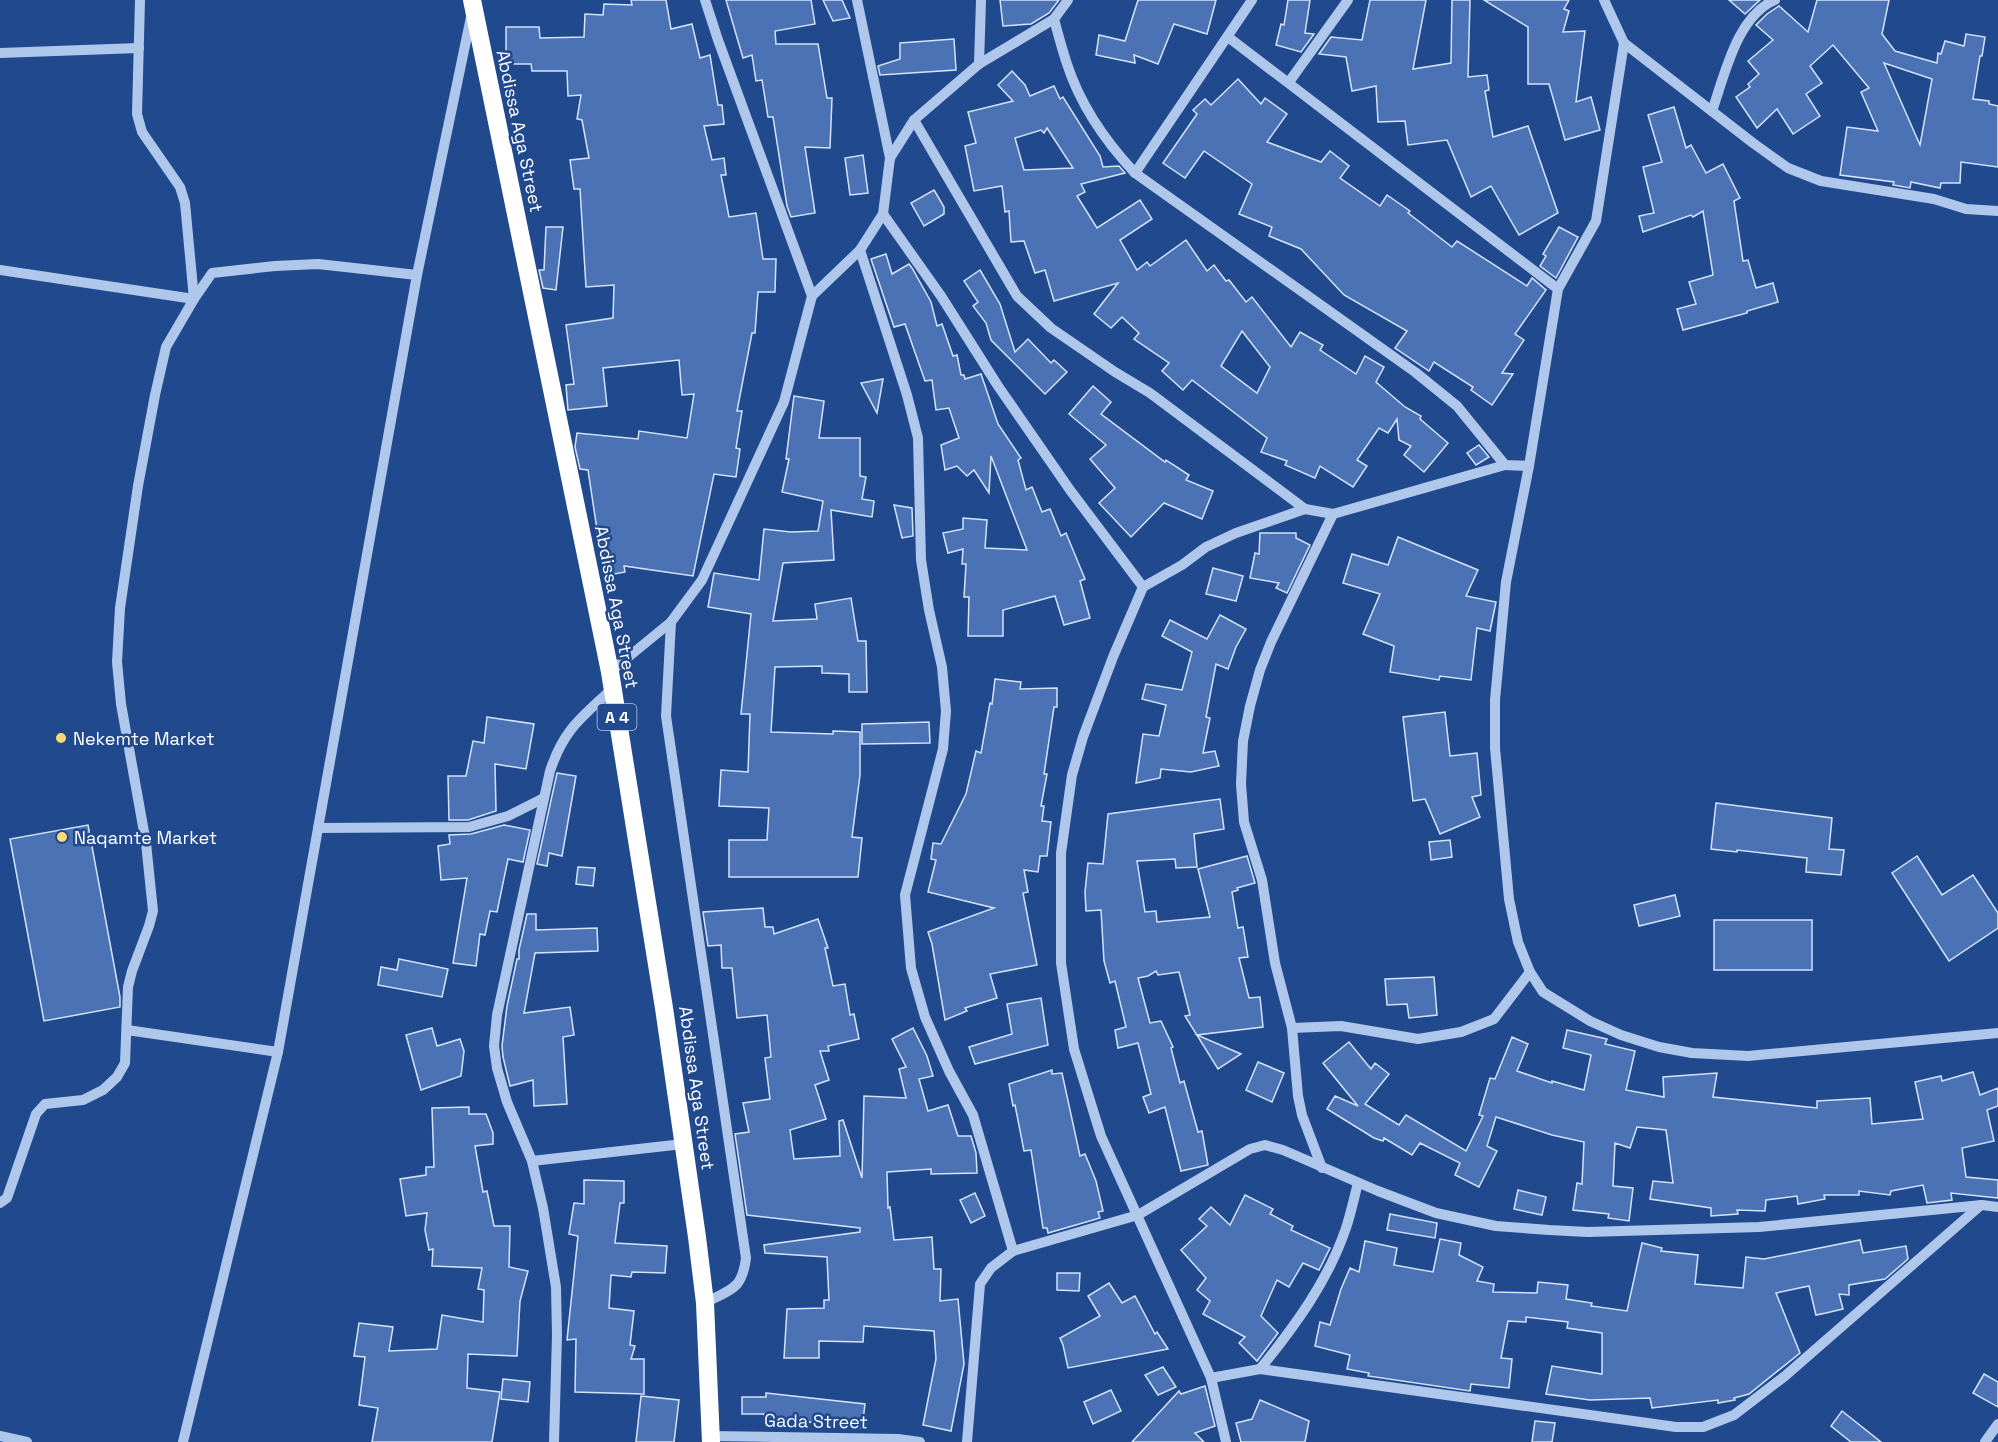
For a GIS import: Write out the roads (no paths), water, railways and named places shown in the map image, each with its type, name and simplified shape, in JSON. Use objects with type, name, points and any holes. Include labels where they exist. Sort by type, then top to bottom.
[{"type":"highway","name":"Abdissa Aga Street","points":[[472,4],[611,680],[664,1008],[705,1303],[711,1439]]},
{"type":"street","points":[[140,0],[137,114],[142,132],[180,187],[185,203],[194,299]]},
{"type":"street","points":[[705,0],[717,40],[812,296]]},
{"type":"street","points":[[554,1442],[556,1287],[547,1229],[532,1161],[507,1102],[497,1068],[494,1046],[497,1015],[542,799],[558,746],[574,724],[611,680],[671,622],[702,580],[784,402],[812,296],[860,250],[883,214],[890,158],[857,0]]},
{"type":"street","points":[[979,64],[981,0]]},
{"type":"street","points":[[890,158],[914,120],[979,64],[1054,19],[1068,0]]},
{"type":"street","points":[[1135,173],[1252,0]]},
{"type":"street","points":[[1288,82],[1348,0]]},
{"type":"street","points":[[1604,0],[1624,43],[1753,144],[1788,168],[1821,181],[1934,199],[1966,209],[1998,211]]},
{"type":"street","points":[[1712,111],[1750,18],[1764,5],[1775,0]]},
{"type":"street","points":[[183,1442],[278,1052],[417,275],[472,4]]},
{"type":"street","points":[[1054,19],[1067,64],[1094,119],[1114,150],[1135,173],[1415,372],[1457,406],[1505,465]]},
{"type":"street","points":[[1228,37],[1558,289]]},
{"type":"street","points":[[1624,43],[1596,221],[1558,289],[1529,466],[1506,582],[1495,700],[1495,748],[1509,899],[1518,942],[1530,972],[1543,992],[1590,1021],[1621,1035],[1659,1047],[1692,1053],[1748,1056],[1998,1034]]},
{"type":"street","points":[[0,53],[139,48]]},
{"type":"street","points":[[914,120],[1017,296],[1033,312],[1051,328],[1150,393],[1305,509],[1333,514],[1505,465],[1529,466]]},
{"type":"street","points":[[883,214],[941,296],[1070,490],[1143,587]]},
{"type":"street","points":[[860,250],[907,395],[918,438],[921,560],[942,667],[945,700],[944,748],[904,894],[910,968],[925,1017],[949,1071],[973,1115],[1013,1251]]},
{"type":"street","points":[[0,1203],[7,1198],[36,1114],[45,1104],[83,1100],[103,1090],[117,1077],[125,1063],[128,987],[153,911],[146,843],[121,704],[117,662],[120,608],[154,395],[166,347],[212,273],[318,264],[417,275]]},
{"type":"street","points":[[0,270],[194,299]]},
{"type":"street","points":[[1226,1442],[1211,1378],[1101,1136],[1074,1049],[1060,963],[1061,853],[1072,774],[1083,737],[1109,667],[1143,587],[1182,565],[1206,547],[1236,533],[1305,509]]},
{"type":"street","points":[[1322,1168],[1302,1115],[1298,1096],[1292,1028],[1275,963],[1262,880],[1244,822],[1241,784],[1243,741],[1250,706],[1268,651],[1333,514]]},
{"type":"street","points":[[671,622],[666,716],[746,1258],[744,1275],[739,1285],[705,1303]]},
{"type":"street","points":[[318,828],[469,827],[508,816],[542,799]]},
{"type":"street","points":[[1292,1028],[1341,1026],[1418,1039],[1461,1032],[1494,1019],[1530,972]]},
{"type":"street","points":[[127,1030],[278,1052]]},
{"type":"street","points":[[532,1161],[683,1144]]},
{"type":"street","points":[[967,1442],[980,1284],[991,1268],[1013,1251],[1138,1215],[1250,1149],[1265,1145],[1283,1150],[1427,1210],[1496,1226],[1568,1231],[1760,1227],[1982,1205],[1998,1206]]},
{"type":"street","points":[[1260,1369],[1288,1334],[1316,1292],[1346,1228],[1358,1183]]},
{"type":"street","points":[[1211,1378],[1260,1369],[1676,1427],[1703,1427],[1734,1415],[1785,1376],[1982,1205]]},
{"type":"street","points":[[1985,1442],[1998,1424]]},
{"type":"street","points":[[0,1436],[27,1442]]},
{"type":"street","name":"Gada Street","points":[[711,1439],[920,1442]]},
{"type":"place","name":"Nekemte Market","points":[[61,738]]},
{"type":"place","name":"Naqamte Market","points":[[62,837]]}]
